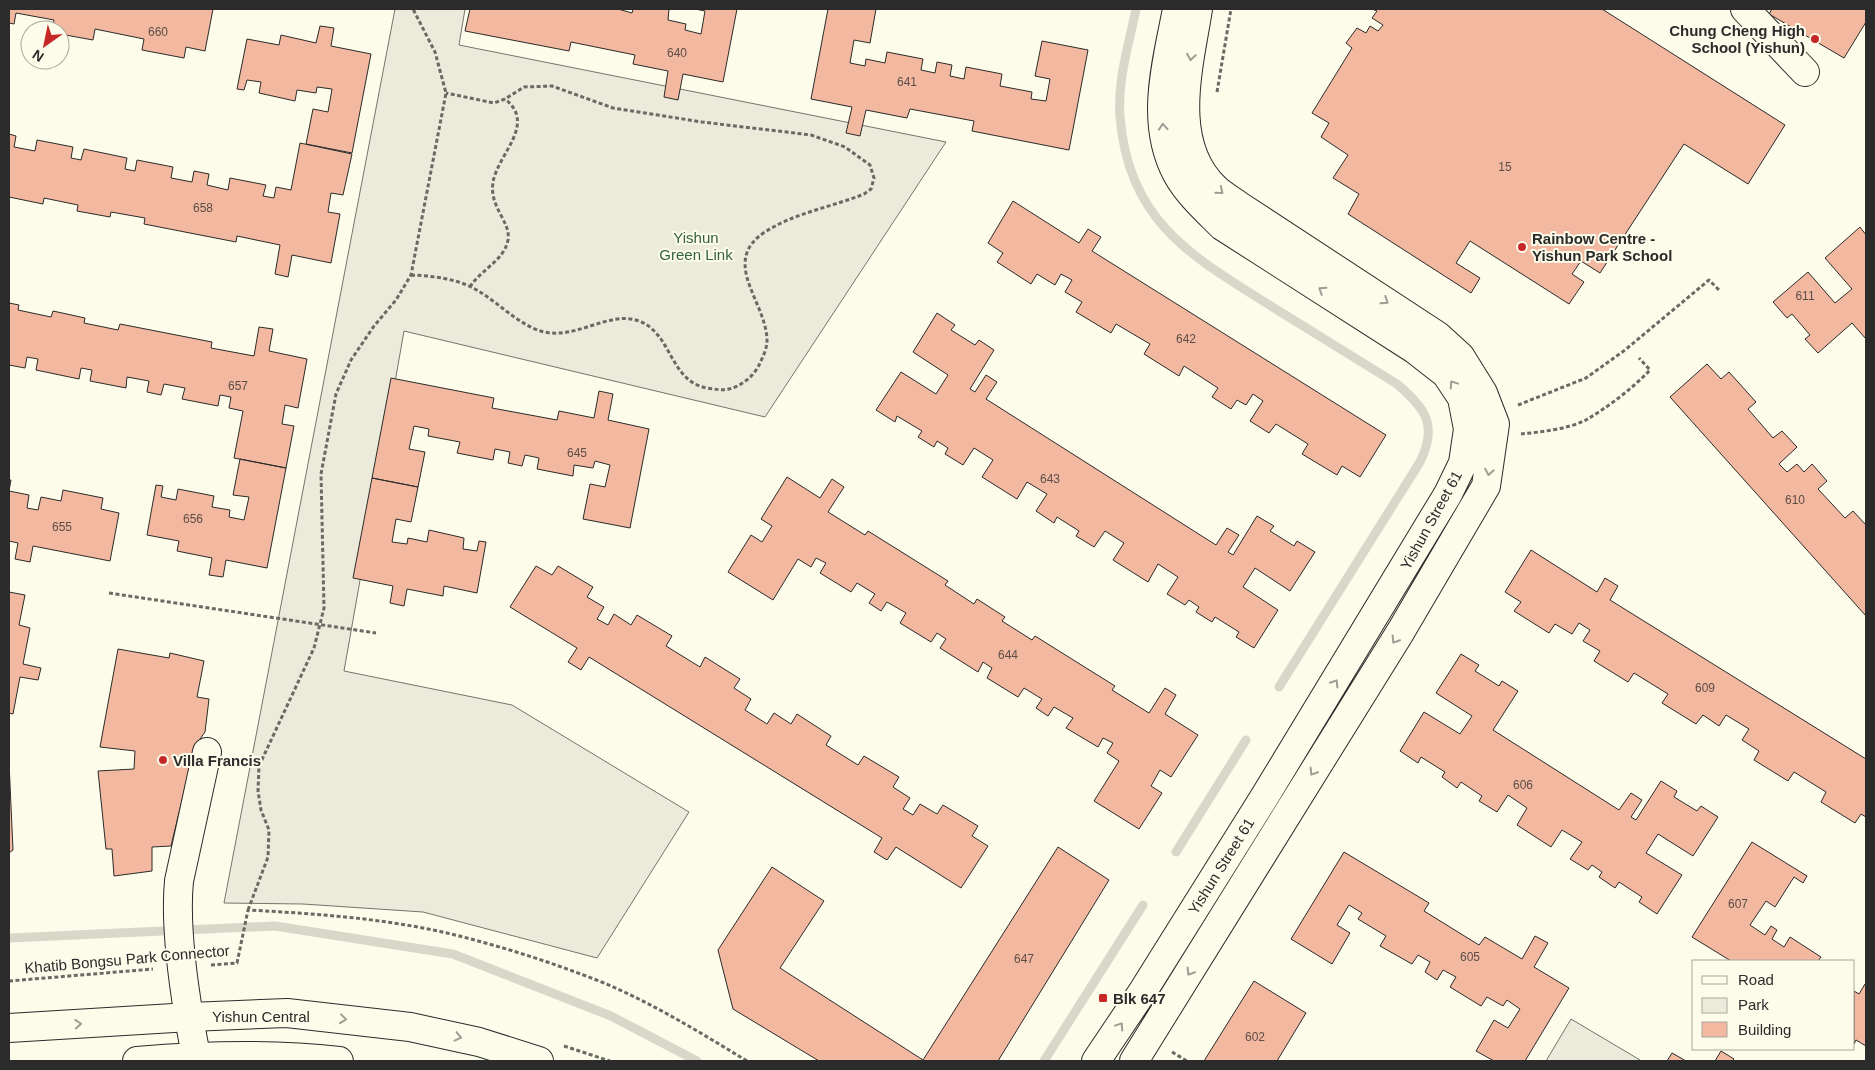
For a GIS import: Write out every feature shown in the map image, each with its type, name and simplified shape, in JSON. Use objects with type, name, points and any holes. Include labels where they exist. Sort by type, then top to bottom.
[{"type":"street","name":"Yishun Street 61","points":[[1096,1061],[1143,991],[1396,583],[1448,494],[1463,463],[1468,430],[1462,398],[1446,374],[1414,349],[1222,226],[1197,201],[1177,173],[1163,133],[1162,83],[1177,9]]},
{"type":"street","name":"Yishun Street 61","points":[[1134,1061],[1339,731],[1486,486],[1496,424],[1483,393],[1460,356],[1438,336],[1216,189],[1203,173],[1192,152],[1187,133],[1185,106],[1198,9]]},
{"type":"street","points":[[1744,9],[1805,72]]},
{"type":"street","points":[[1396,583],[1420,598]]},
{"type":"street","points":[[1314,717],[1339,731]]},
{"type":"street","points":[[197,1059],[182,960],[177,901],[207,752]]},
{"type":"street","points":[[1190,914],[1215,931]]},
{"type":"street","name":"Yishun Central","points":[[9,1028],[287,1013],[410,1027],[479,1042],[539,1061]]},
{"type":"street","points":[[137,1061],[288,1055],[339,1061]]},
{"type":"path","points":[[414,9],[435,52],[446,93],[411,275],[435,276],[470,287],[542,332],[572,332],[612,321],[637,320],[649,327],[662,339],[679,372],[688,380],[699,386],[713,389],[734,388],[743,383],[759,366],[767,342],[760,312],[746,273],[744,259],[749,246],[764,233],[780,224],[864,194],[871,189],[874,178],[870,165],[859,156],[845,147],[811,135],[702,122],[613,108],[552,86],[524,87],[505,99],[494,102],[446,93]]},
{"type":"path","points":[[470,287],[476,277],[497,260],[508,240],[508,230],[496,208],[492,195],[493,181],[518,127],[518,115],[514,106],[505,99]]},
{"type":"path","name":"Khatib Bongsu Park Connector","points":[[9,981],[182,960],[237,963],[248,910],[268,856],[269,830],[261,810],[258,791],[259,766],[314,648],[324,608],[321,474],[336,394],[351,360],[374,326],[396,300],[411,275]]},
{"type":"path","points":[[1515,406],[1586,378],[1626,350],[1709,280],[1719,290]]},
{"type":"path","points":[[1518,434],[1542,432],[1585,420],[1636,384],[1650,370],[1639,358]]},
{"type":"path","points":[[109,593],[376,633]]},
{"type":"path","points":[[248,910],[371,920],[466,938],[527,956],[604,984],[662,1011],[747,1061]]},
{"type":"green space","name":"Yishun Green Link","points":[[395,9],[465,9],[459,45],[946,142],[765,417],[404,331],[344,671],[512,705],[689,812],[597,958],[423,912],[303,904],[224,903]]},
{"type":"green space","points":[[1571,1019],[1640,1060],[1640,1061],[1546,1061]]},
{"type":"building","points":[[9,9],[213,9],[205,51],[186,47],[184,58],[142,50],[144,39],[95,29],[93,40],[70,36],[70,20],[54,20],[16,13],[14,24],[9,23]]},
{"type":"building","points":[[470,9],[618,9],[632,13],[633,9],[669,9],[668,20],[686,24],[685,30],[701,34],[705,11],[695,9],[737,9],[723,82],[683,74],[678,100],[664,97],[668,71],[633,64],[635,55],[571,42],[569,51],[465,31]]},
{"type":"building","points":[[828,9],[876,9],[870,43],[854,40],[850,63],[865,66],[866,59],[885,63],[887,52],[923,59],[921,70],[935,73],[937,62],[952,65],[950,76],[964,79],[966,67],[1002,74],[1000,86],[1032,92],[1031,99],[1046,101],[1050,79],[1035,76],[1042,41],[1088,50],[1069,150],[972,131],[974,121],[910,109],[907,118],[866,110],[860,136],[846,133],[852,107],[811,99]]},
{"type":"building","name":"Rainbow Centre - Yishun Park School","points":[[1372,9],[1602,9],[1785,125],[1748,184],[1684,144],[1600,273],[1581,261],[1572,274],[1584,282],[1569,304],[1470,241],[1456,263],[1480,278],[1471,293],[1348,214],[1359,194],[1333,178],[1348,155],[1321,137],[1329,123],[1312,113],[1352,48],[1346,43],[1357,28],[1366,33],[1370,26],[1378,31],[1383,25],[1372,18],[1377,11]]},
{"type":"building","points":[[1772,9],[1866,9],[1866,22],[1844,58],[1769,14]]},
{"type":"building","points":[[320,26],[334,28],[331,46],[371,54],[352,153],[306,144],[313,109],[328,112],[332,89],[317,87],[316,93],[297,90],[295,101],[259,93],[261,82],[247,80],[244,90],[237,89],[247,39],[279,45],[281,35],[316,43]]},
{"type":"building","points":[[9,134],[16,136],[14,147],[35,151],[37,140],[73,147],[71,158],[81,160],[84,149],[127,158],[125,169],[135,171],[137,160],[173,167],[171,178],[192,182],[194,171],[209,174],[207,185],[228,190],[230,178],[266,185],[263,196],[274,198],[276,187],[291,190],[300,143],[352,154],[343,195],[331,193],[328,212],[340,214],[331,263],[292,255],[288,277],[275,274],[280,245],[237,236],[236,242],[144,224],[145,218],[111,212],[110,217],[77,211],[78,205],[44,198],[43,204],[9,197]]},
{"type":"building","points":[[1013,201],[1079,243],[1088,229],[1101,237],[1092,251],[1386,435],[1360,477],[1342,466],[1337,475],[1302,454],[1308,444],[1276,424],[1269,433],[1250,421],[1263,401],[1253,394],[1246,405],[1237,400],[1231,409],[1212,397],[1218,388],[1184,366],[1179,376],[1144,354],[1150,344],[1116,324],[1111,333],[1076,312],[1082,302],[1065,292],[1072,280],[1061,274],[1055,285],[1037,274],[1031,284],[997,262],[1003,253],[988,243]]},
{"type":"building","points":[[1860,227],[1866,235],[1866,339],[1852,323],[1818,353],[1805,339],[1810,335],[1792,314],[1787,318],[1773,302],[1808,272],[1835,303],[1852,289],[1825,258]]},
{"type":"building","points":[[9,303],[19,305],[18,310],[51,317],[53,311],[85,318],[84,323],[118,330],[120,324],[212,342],[211,348],[254,356],[259,327],[273,329],[269,351],[307,359],[298,408],[285,405],[282,424],[294,426],[286,468],[234,458],[243,411],[229,408],[231,397],[220,395],[218,406],[182,399],[185,388],[164,384],[161,395],[147,392],[149,381],[127,377],[126,388],[90,381],[92,370],[81,368],[79,379],[36,370],[38,359],[27,357],[25,368],[9,365]]},
{"type":"building","points":[[937,313],[955,325],[951,330],[975,345],[979,340],[994,350],[970,389],[975,392],[986,375],[997,382],[986,399],[1216,545],[1227,528],[1239,535],[1228,552],[1233,555],[1257,516],[1274,526],[1270,531],[1294,546],[1297,541],[1315,552],[1290,591],[1255,568],[1243,587],[1278,610],[1254,648],[1236,637],[1239,632],[1215,617],[1212,622],[1196,612],[1199,607],[1189,600],[1185,605],[1167,594],[1178,577],[1158,564],[1148,582],[1113,560],[1124,543],[1105,531],[1094,547],[1076,536],[1079,531],[1057,517],[1054,523],[1036,511],[1047,494],[1027,482],[1017,499],[982,477],[993,460],[974,448],[963,465],[945,454],[948,448],[937,441],[934,447],[918,437],[922,431],[897,416],[895,422],[876,410],[901,372],[936,394],[948,375],[913,352]]},
{"type":"building","points":[[1707,364],[1721,379],[1729,372],[1756,402],[1748,409],[1773,438],[1782,431],[1797,447],[1779,464],[1787,472],[1797,464],[1804,472],[1812,464],[1827,481],[1818,489],[1845,518],[1853,511],[1866,525],[1866,616],[1670,397]]},
{"type":"building","points":[[391,378],[494,398],[492,408],[557,420],[559,411],[594,418],[599,391],[613,394],[608,420],[649,429],[630,528],[583,519],[590,484],[605,487],[610,465],[595,461],[593,468],[574,465],[573,476],[537,469],[539,458],[525,455],[522,466],[508,463],[510,452],[495,449],[493,460],[457,453],[460,442],[428,436],[429,429],[414,426],[409,449],[425,452],[418,487],[372,478]]},
{"type":"building","points":[[240,459],[286,468],[267,568],[226,560],[223,577],[209,575],[212,558],[177,551],[179,541],[147,535],[156,485],[163,486],[161,497],[176,500],[178,489],[214,496],[212,507],[230,510],[229,517],[244,520],[249,497],[233,495]]},
{"type":"building","points":[[787,477],[820,498],[832,479],[844,487],[828,512],[865,535],[868,531],[948,581],[945,585],[974,604],[977,599],[1005,617],[1002,621],[1032,640],[1035,636],[1115,686],[1112,690],[1149,713],[1165,688],[1176,695],[1165,714],[1198,735],[1171,777],[1160,770],[1151,786],[1162,793],[1139,829],[1094,801],[1119,761],[1107,753],[1113,743],[1103,738],[1098,747],[1066,728],[1073,718],[1054,707],[1048,716],[1036,708],[1042,699],[1024,688],[1018,697],[987,678],[992,668],[983,662],[978,672],[940,648],[946,639],[937,633],[931,642],[900,623],[906,613],[887,602],[881,611],[869,603],[875,594],[857,583],[851,592],[820,573],[826,563],[816,558],[811,567],[798,559],[773,600],[728,572],[751,535],[762,542],[772,526],[761,519]]},
{"type":"building","points":[[372,478],[418,487],[411,522],[396,519],[392,542],[407,544],[408,538],[427,542],[429,530],[464,538],[463,549],[477,551],[479,541],[486,542],[477,593],[444,586],[443,596],[407,589],[404,606],[390,603],[393,586],[353,578]]},
{"type":"building","points":[[63,490],[103,498],[101,509],[119,513],[110,561],[33,546],[30,562],[15,559],[18,543],[9,541],[9,491],[29,495],[27,508],[38,510],[41,497],[61,501]]},
{"type":"building","points":[[1531,550],[1597,592],[1605,578],[1618,586],[1610,600],[1866,759],[1866,817],[1861,814],[1855,823],[1821,802],[1826,792],[1794,772],[1788,781],[1754,760],[1759,751],[1742,740],[1749,729],[1726,715],[1719,726],[1703,715],[1696,724],[1662,703],[1668,694],[1634,673],[1628,682],[1594,661],[1600,651],[1583,641],[1590,630],[1579,623],[1572,634],[1555,624],[1549,633],[1514,611],[1521,602],[1505,592]]},
{"type":"building","points":[[536,566],[552,575],[558,566],[593,587],[587,597],[604,607],[597,619],[608,625],[614,614],[631,625],[637,615],[672,636],[666,646],[700,667],[705,657],[740,679],[734,688],[751,699],[745,710],[767,724],[774,713],[791,724],[797,714],[831,736],[826,745],[858,765],[864,756],[899,777],[893,787],[910,798],[903,809],[913,815],[920,804],[937,814],[943,805],[978,826],[972,836],[988,846],[961,888],[896,847],[887,860],[874,852],[882,838],[589,657],[581,670],[568,662],[577,648],[510,607]]},
{"type":"building","points":[[9,592],[25,595],[19,625],[30,628],[23,664],[41,668],[38,680],[20,677],[13,714],[9,713]]},
{"type":"building","name":"Villa Francis","points":[[118,649],[169,658],[170,653],[204,661],[197,697],[209,699],[205,732],[195,746],[171,846],[152,847],[152,871],[114,876],[112,849],[106,849],[98,771],[134,769],[135,751],[100,747]]},
{"type":"building","points":[[1461,654],[1479,665],[1475,671],[1499,686],[1502,681],[1518,691],[1493,730],[1619,810],[1631,793],[1642,800],[1631,817],[1636,820],[1661,781],[1677,791],[1674,797],[1697,811],[1701,806],[1718,817],[1693,856],[1658,834],[1646,853],[1682,875],[1657,914],[1639,902],[1642,897],[1619,882],[1615,888],[1599,877],[1602,872],[1592,865],[1588,870],[1570,859],[1582,842],[1562,830],[1551,847],[1517,825],[1527,808],[1508,795],[1497,812],[1479,801],[1482,796],[1461,782],[1457,788],[1442,777],[1445,772],[1421,757],[1418,763],[1400,751],[1424,712],[1460,734],[1472,716],[1436,693]]},
{"type":"building","points":[[9,762],[13,850],[9,853]]},
{"type":"building","points":[[1752,842],[1807,876],[1803,883],[1794,877],[1775,907],[1766,901],[1750,925],[1765,935],[1771,926],[1777,930],[1772,939],[1784,947],[1790,937],[1821,957],[1819,960],[1729,960],[1692,937]]},
{"type":"building","points":[[1058,847],[1109,880],[998,1061],[819,1061],[733,1009],[718,950],[772,867],[824,901],[780,968],[923,1060]]},
{"type":"building","points":[[1344,852],[1429,903],[1424,911],[1479,945],[1485,937],[1522,959],[1535,936],[1548,943],[1534,967],[1569,988],[1525,1061],[1494,1061],[1476,1051],[1494,1020],[1508,1028],[1520,1009],[1507,1000],[1503,1006],[1487,997],[1481,1006],[1450,987],[1456,977],[1443,970],[1437,980],[1425,972],[1430,962],[1418,955],[1412,964],[1380,946],[1386,936],[1358,919],[1362,913],[1349,905],[1337,925],[1350,933],[1332,964],[1291,939]]},
{"type":"building","points":[[1254,981],[1306,1013],[1277,1061],[1204,1061]]},
{"type":"building","points":[[1865,984],[1866,1046],[1856,1040],[1855,1042],[1855,992],[1859,994]]},
{"type":"building","points":[[1721,1051],[1734,1059],[1732,1061],[1715,1061]]},
{"type":"building","points":[[1672,1053],[1686,1061],[1667,1061]]},
{"type":"waterway","points":[[1136,9],[1122,76],[1120,117],[1126,153],[1136,184],[1151,210],[1169,232],[1190,252],[1242,288],[1397,384],[1422,410],[1426,418],[1428,438],[1420,462],[1279,687]]},
{"type":"waterway","points":[[1176,852],[1246,740]]},
{"type":"waterway","points":[[1044,1061],[1143,905]]},
{"type":"waterway","points":[[9,938],[275,926],[453,954],[611,1016],[697,1061]]},
{"type":"place","name":"Chung Cheng High School (Yishun)","points":[[1815,39]]},
{"type":"place","name":"Rainbow Centre - Yishun Park School","points":[[1522,247]]},
{"type":"place","name":"Villa Francis","points":[[163,760]]},
{"type":"place","name":"Blk 647","points":[[1103,998]]}]
